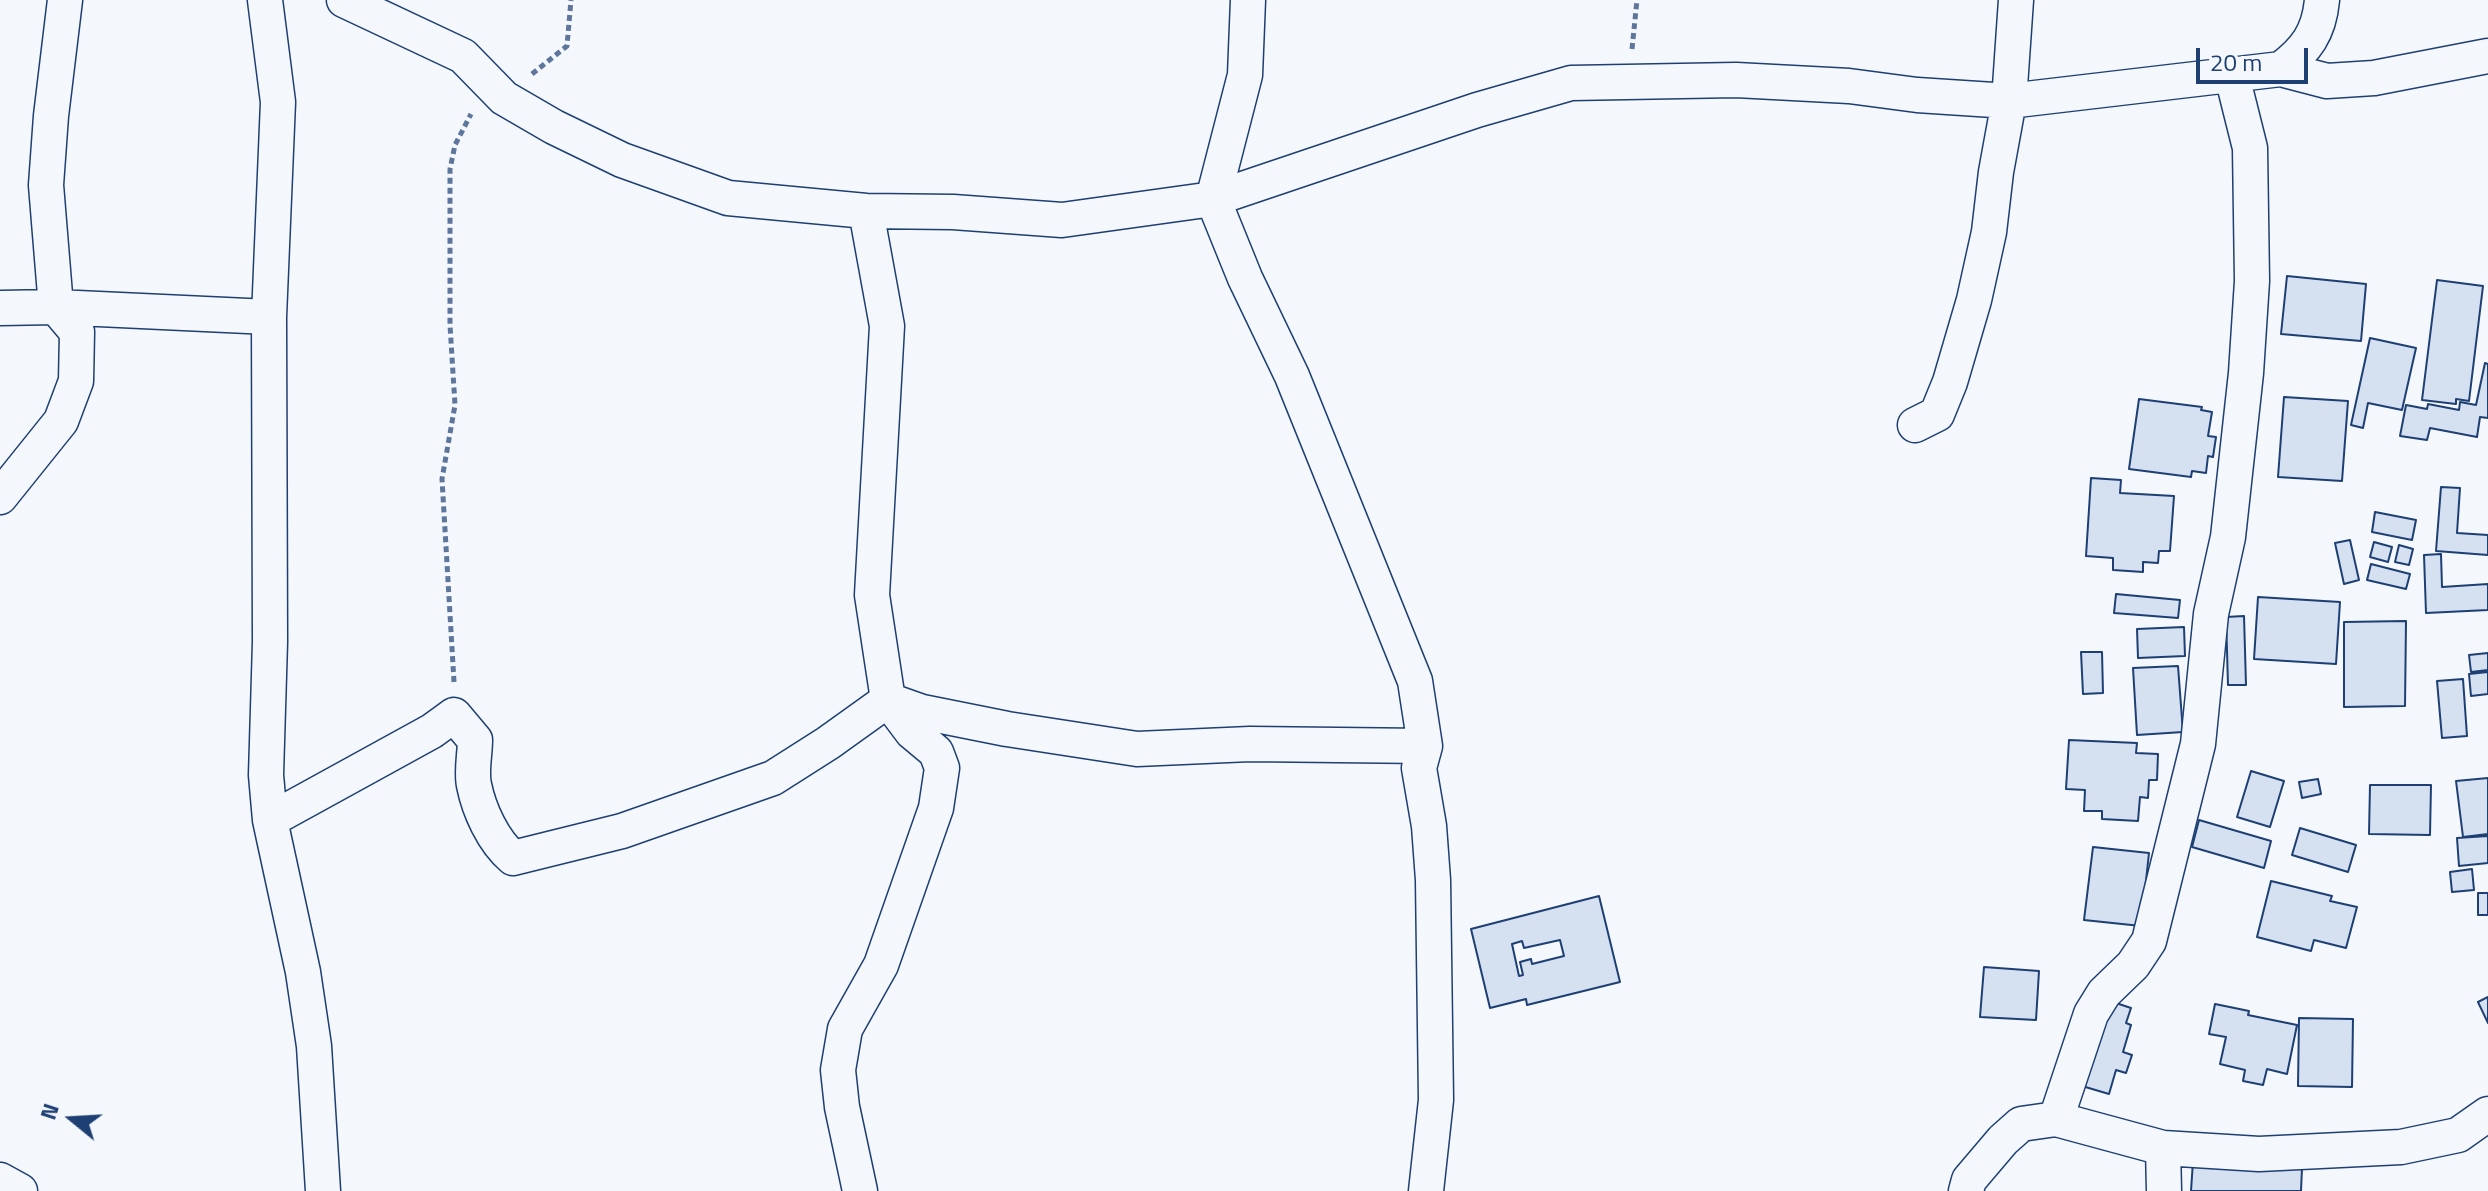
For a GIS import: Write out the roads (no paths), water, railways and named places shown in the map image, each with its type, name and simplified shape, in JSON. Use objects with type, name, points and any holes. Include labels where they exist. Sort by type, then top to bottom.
[{"type":"street","points":[[0,497],[61,421],[76,381],[77,332],[56,307],[46,185],[65,0]]},
{"type":"street","points":[[265,0],[278,102],[269,317],[270,642],[266,775],[270,820],[303,972],[314,1046],[323,1191]]},
{"type":"street","points":[[344,0],[463,56],[497,92],[554,127],[622,160],[728,198],[866,211],[953,212],[1062,220],[1213,199],[1477,110],[1571,83],[1750,80],[2009,101],[2281,69],[2327,81],[2374,78],[2488,56]]},
{"type":"street","points":[[1248,0],[1245,75],[1213,199],[1245,278],[1292,376],[1415,681],[1425,746],[1419,768],[1429,826],[1433,880],[1436,1100],[1426,1191]]},
{"type":"street","points":[[1915,425],[1937,414],[1950,382],[1974,300],[1989,232],[2009,101],[2016,0]]},
{"type":"street","points":[[2281,69],[2305,52],[2321,13],[2322,0]]},
{"type":"street","points":[[2056,1119],[2091,1014],[2104,993],[2133,965],[2149,941],[2198,744],[2211,614],[2228,537],[2238,458],[2252,281],[2250,148],[2232,76]]},
{"type":"street","points":[[860,1191],[842,1107],[838,1070],[845,1029],[881,965],[936,808],[942,768],[936,752],[912,732],[888,700],[872,595],[887,326],[866,211]]},
{"type":"street","points":[[0,308],[56,307],[269,317]]},
{"type":"street","points":[[270,820],[432,731],[454,715],[475,740],[473,783],[488,824],[503,849],[513,858],[622,831],[773,778],[888,700]]},
{"type":"street","points":[[888,700],[922,712],[1007,729],[1137,749],[1250,744],[1425,746]]},
{"type":"street","points":[[1966,1191],[1969,1180],[2021,1124],[2056,1119],[2163,1148],[2259,1154],[2401,1147],[2458,1135],[2488,1114]]},
{"type":"street","points":[[2163,1148],[2164,1191]]},
{"type":"street","points":[[0,1180],[20,1191]]}]
